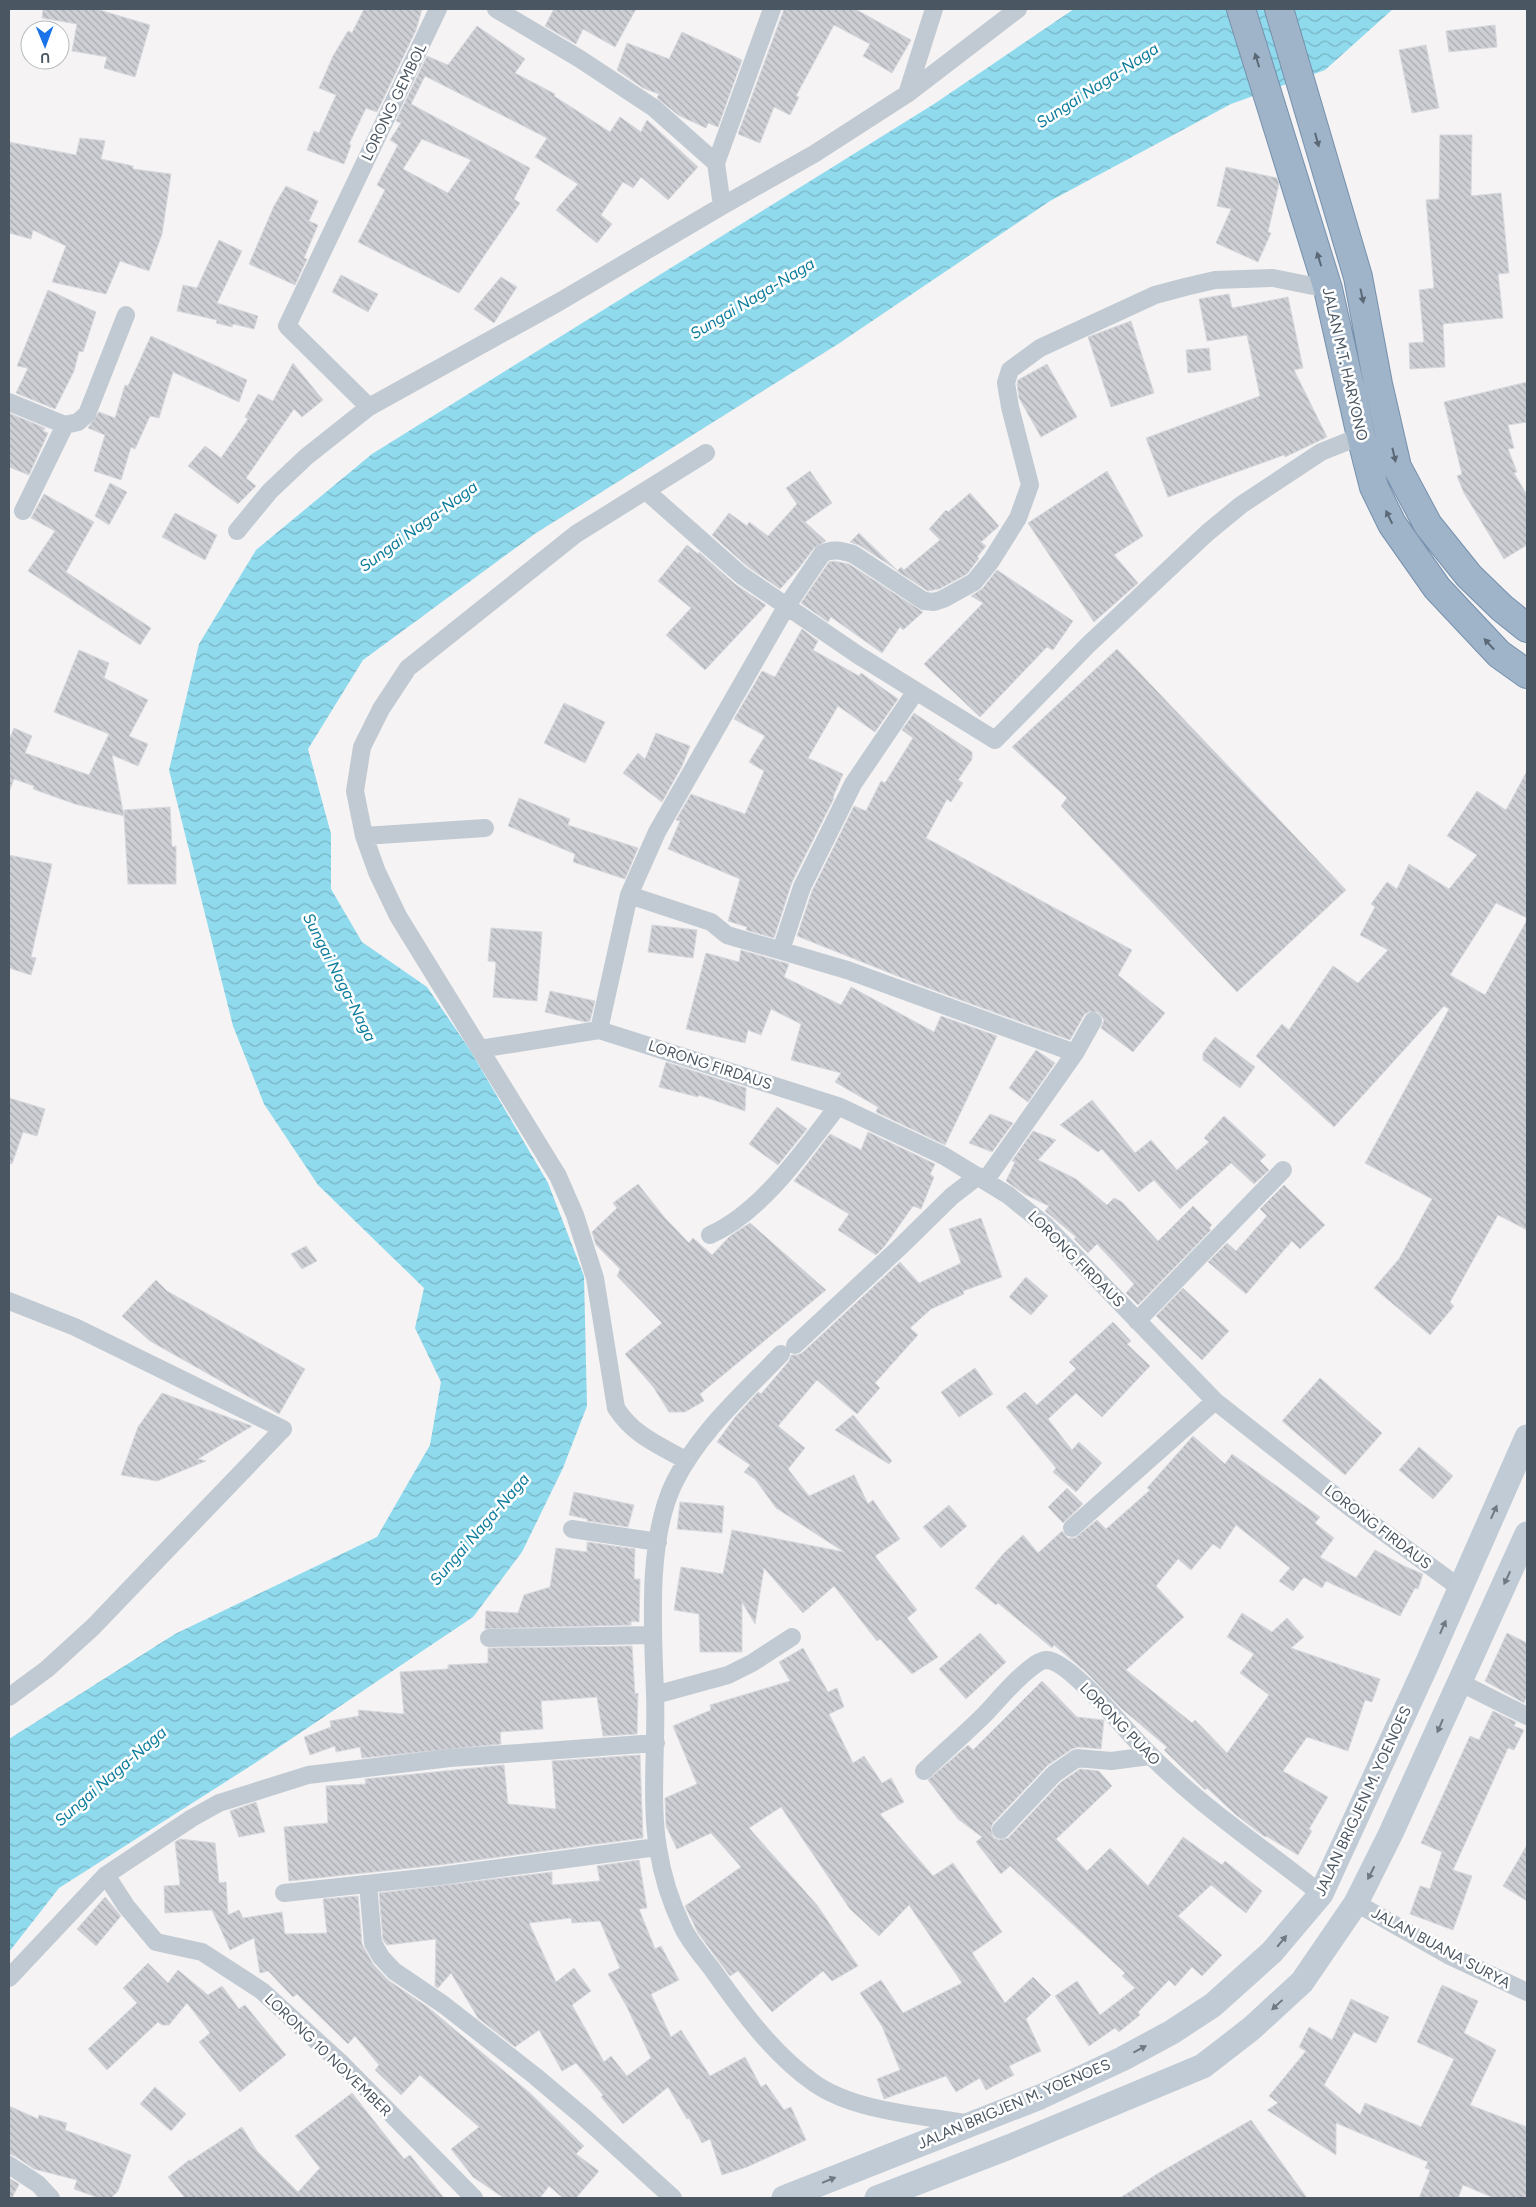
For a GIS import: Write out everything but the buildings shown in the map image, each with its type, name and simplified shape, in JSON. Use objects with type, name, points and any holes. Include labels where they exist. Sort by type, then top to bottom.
[{"type":"highway","name":"JALAN M.T. HARYONO","points":[[1241,9],[1328,289],[1360,436],[1374,487],[1392,524],[1437,588],[1499,654],[1527,674]]},
{"type":"highway","name":"JALAN M.T. HARYONO","points":[[1278,9],[1358,277],[1378,384],[1397,467],[1428,525],[1469,576],[1502,608],[1527,628]]},
{"type":"main road","name":"JALAN BRIGJEN M. YOENOES","points":[[784,2198],[1048,2093],[1122,2059],[1172,2032],[1212,2005],[1272,1952],[1322,1894],[1527,1438]]},
{"type":"main road","points":[[878,2198],[1018,2143],[1202,2066],[1252,2028],[1302,1982],[1356,1903],[1430,1751],[1459,1682],[1526,1541]]},
{"type":"main road","points":[[1426,1666],[1459,1682]]},
{"type":"street","name":"LORONG GEMBOL","points":[[369,407],[287,326],[438,9]]},
{"type":"street","points":[[496,9],[580,59],[654,108],[716,163]]},
{"type":"street","points":[[722,206],[716,163],[772,9]]},
{"type":"street","points":[[907,94],[934,9]]},
{"type":"street","points":[[236,531],[270,491],[306,457],[369,407],[559,302],[814,154],[907,94],[1018,9]]},
{"type":"street","points":[[599,1030],[629,895],[658,832],[786,608],[822,554],[828,551],[840,550],[853,554],[924,601],[934,602],[943,599],[974,582],[991,561],[1018,518],[1030,485],[1006,383],[1010,370],[1040,348],[1155,295],[1215,280],[1273,278],[1328,289]]},
{"type":"street","points":[[9,402],[65,426],[78,422],[87,414],[126,315]]},
{"type":"street","points":[[23,511],[65,426]]},
{"type":"street","points":[[646,491],[741,575],[786,608],[995,740],[1089,644],[1207,533],[1240,505],[1321,452],[1360,436]]},
{"type":"street","points":[[687,1461],[637,1433],[626,1423],[616,1408],[595,1278],[575,1215],[558,1176],[398,916],[364,836],[355,791],[362,747],[380,709],[408,668],[576,534],[706,453]]},
{"type":"street","points":[[782,950],[802,887],[849,792],[882,738],[916,691]]},
{"type":"street","points":[[364,836],[485,828]]},
{"type":"street","points":[[629,895],[711,922],[728,935],[847,970],[1075,1053]]},
{"type":"street","points":[[971,2124],[844,2100],[814,2083],[775,2048],[746,2016],[684,1930],[667,1886],[657,1846],[655,1796],[656,1695],[652,1635],[658,1542],[664,1510],[674,1483],[701,1437],[788,1349],[900,1247],[952,1196],[982,1178],[1075,1053],[1093,1022]]},
{"type":"street","name":"LORONG FIRDAUS","points":[[480,1049],[599,1030],[838,1106],[944,1156],[1008,1195],[1046,1225],[1215,1402],[1352,1509],[1460,1588]]},
{"type":"street","points":[[710,1235],[728,1227],[783,1178],[838,1106]]},
{"type":"street","points":[[1137,1320],[1283,1170]]},
{"type":"street","points":[[9,1301],[76,1327],[283,1429],[93,1628],[47,1669],[9,1697]]},
{"type":"street","points":[[1072,1528],[1215,1402]]},
{"type":"street","points":[[572,1529],[658,1542]]},
{"type":"street","points":[[490,1638],[652,1635]]},
{"type":"street","points":[[656,1695],[728,1675],[752,1663],[792,1637]]},
{"type":"street","name":"LORONG PUAO","points":[[924,1771],[1021,1677],[1038,1663],[1046,1660],[1058,1664],[1093,1693],[1150,1756],[1222,1818],[1322,1894]]},
{"type":"street","points":[[1459,1682],[1527,1716]]},
{"type":"street","points":[[9,1978],[106,1875],[192,1818],[219,1803],[308,1775],[450,1758],[656,1743]]},
{"type":"street","points":[[1001,1830],[1054,1774],[1077,1758],[1111,1761],[1150,1756]]},
{"type":"street","points":[[284,1893],[577,1859],[657,1846]]},
{"type":"street","name":"LORONG 10 NOVEMBER","points":[[106,1875],[126,1906],[156,1942],[202,1952],[262,1991],[342,2064],[474,2198]]},
{"type":"street","points":[[368,1884],[373,1943],[394,1971],[444,2004],[535,2076],[586,2119],[673,2198]]},
{"type":"street","name":"JALAN BUANA SURYA","points":[[1356,1903],[1448,1954],[1527,1992]]},
{"type":"street","points":[[9,2165],[38,2184],[51,2198]]},
{"type":"water","name":"Sungai Naga-Naga","points":[[1074,9],[1393,9],[1325,70],[1231,104],[1050,201],[838,344],[536,533],[363,660],[308,749],[331,834],[331,889],[362,942],[427,987],[470,1050],[548,1183],[584,1276],[587,1406],[563,1468],[522,1552],[473,1617],[252,1765],[59,1888],[9,1952],[9,1739],[175,1634],[377,1537],[430,1445],[441,1382],[415,1328],[424,1288],[318,1185],[264,1104],[233,1026],[169,770],[199,644],[256,550],[372,454],[934,104]]}]
